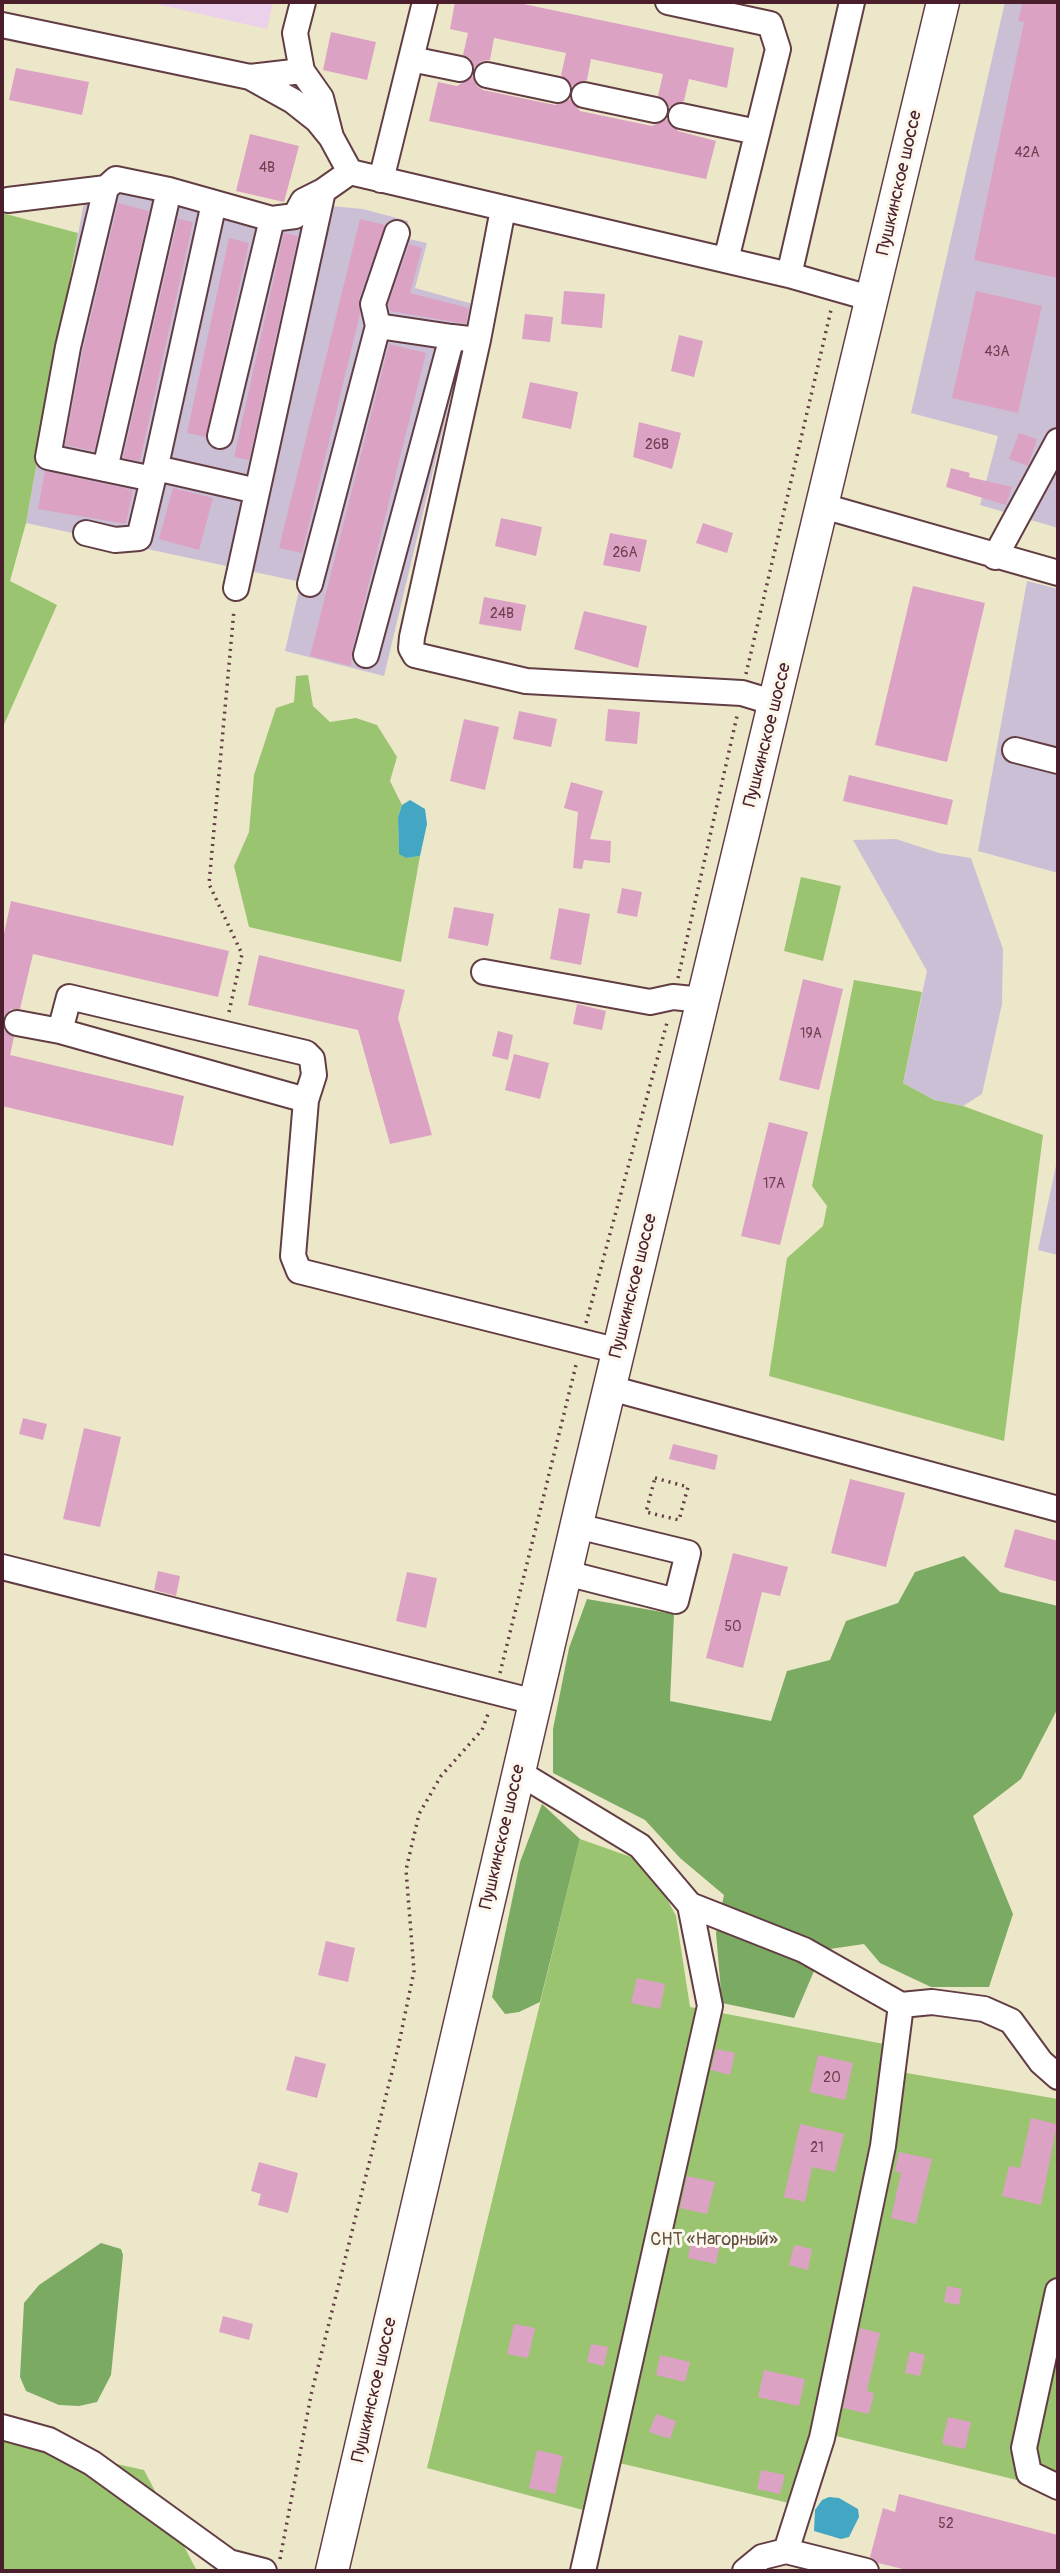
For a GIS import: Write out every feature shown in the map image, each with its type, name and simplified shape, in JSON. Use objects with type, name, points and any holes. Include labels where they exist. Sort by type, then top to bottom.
[{"type":"main road","name":"Пушкинское шоссе","points":[[332,2571],[619,1350],[688,999],[775,703],[943,2]]},
{"type":"street","points":[[303,2],[295,33],[302,71],[321,99],[331,137]]},
{"type":"street","points":[[382,180],[425,2]]},
{"type":"street","points":[[668,2],[770,24],[778,49],[726,260]]},
{"type":"street","points":[[789,275],[852,2]]},
{"type":"street","points":[[2,25],[250,77],[293,101],[317,120],[331,137],[350,172],[789,275],[873,299]]},
{"type":"street","points":[[411,59],[460,69]]},
{"type":"street","points":[[250,77],[302,71]]},
{"type":"street","points":[[486,75],[558,90]]},
{"type":"street","points":[[584,95],[655,110]]},
{"type":"street","points":[[681,116],[757,132]]},
{"type":"street","points":[[257,491],[155,474],[105,469],[48,457],[68,347],[106,188],[116,179],[169,190],[272,219],[295,216],[303,201],[350,172]]},
{"type":"street","points":[[8,200],[106,188]]},
{"type":"street","points":[[105,469],[169,190]]},
{"type":"street","points":[[236,588],[323,191]]},
{"type":"street","points":[[86,533],[115,540],[139,538],[214,203]]},
{"type":"street","points":[[503,209],[478,340],[411,648],[415,655],[526,681],[742,693],[775,703]]},
{"type":"street","points":[[220,436],[272,219]]},
{"type":"street","points":[[310,584],[378,326],[373,304],[397,233]]},
{"type":"street","points":[[378,326],[478,340]]},
{"type":"street","points":[[366,655],[452,337]]},
{"type":"street","points":[[995,556],[1058,442]]},
{"type":"street","points":[[823,506],[1058,573]]},
{"type":"street","points":[[1015,750],[1058,761]]},
{"type":"street","points":[[484,972],[650,1002],[688,999]]},
{"type":"street","points":[[60,1031],[69,997],[225,1031],[306,1053],[312,1059],[314,1075],[306,1100],[293,1256],[299,1272],[619,1350]]},
{"type":"street","points":[[17,1023],[60,1031],[306,1100]]},
{"type":"street","points":[[610,1388],[1058,1508]]},
{"type":"street","points":[[566,1573],[677,1601],[688,1553],[577,1526]]},
{"type":"street","points":[[2,1567],[535,1702]]},
{"type":"street","points":[[518,1772],[640,1846],[690,1905],[804,1950],[901,2005],[932,2002],[984,2009],[1011,2021],[1041,2062],[1058,2077]]},
{"type":"street","points":[[583,2571],[705,2039],[710,2006],[690,1905]]},
{"type":"street","points":[[786,2552],[822,2438],[883,2146],[901,2005]]},
{"type":"street","points":[[1058,2291],[1024,2448],[1029,2473],[1058,2487]]},
{"type":"street","points":[[2,2427],[49,2440],[92,2463],[229,2562],[264,2571]]},
{"type":"street","points":[[746,2571],[762,2557],[786,2552],[866,2571]]},
{"type":"path","points":[[278,2571],[311,2395],[398,2048],[414,1971],[406,1870],[419,1814],[441,1776],[482,1730],[496,1692],[581,1341],[688,999],[742,693],[836,288]]},
{"type":"path","points":[[225,1031],[243,954],[209,884],[236,588]]},
{"type":"path","points":[[655,1478],[688,1487],[679,1520],[646,1511],[655,1478]]},
{"type":"shaded area","points":[[147,2],[273,2],[267,29]]},
{"type":"shaded area","points":[[1005,2],[1058,2],[1058,528],[980,505],[998,436],[911,413]]},
{"type":"shaded area","points":[[87,185],[264,226],[330,206],[363,209],[408,221],[405,238],[427,243],[415,288],[473,304],[384,676],[285,651],[301,582],[26,523]]},
{"type":"shaded area","points":[[1027,581],[1058,589],[1058,873],[978,851]]},
{"type":"shaded area","points":[[896,839],[939,853],[971,858],[1003,949],[1002,1004],[982,1094],[963,1106],[934,1100],[903,1083],[927,971],[853,840]]},
{"type":"shaded area","points":[[1058,1156],[1058,1255],[1038,1250]]},
{"type":"green space","points":[[2,213],[78,233],[26,523],[10,581],[57,605],[2,729]]},
{"type":"green space","points":[[308,675],[313,706],[330,722],[356,718],[377,725],[397,757],[390,781],[402,805],[398,817],[399,853],[406,858],[420,856],[401,962],[249,927],[234,866],[249,832],[254,775],[276,708],[294,702],[296,676]]},
{"type":"green space","points":[[801,877],[841,886],[823,961],[784,951]]},
{"type":"green space","points":[[854,980],[922,992],[903,1083],[934,1100],[963,1106],[1043,1135],[1004,1441],[769,1376],[787,1258],[823,1226],[827,1206],[812,1186]]},
{"type":"green space","points":[[964,1556],[1000,1592],[1058,1606],[1058,1708],[1021,1779],[973,1816],[1013,1914],[989,1987],[931,1987],[880,1963],[864,1944],[823,1950],[794,2018],[722,2003],[716,1933],[724,1895],[680,1858],[645,1820],[553,1773],[553,1729],[569,1648],[587,1599],[674,1614],[670,1701],[771,1721],[787,1671],[830,1660],[846,1621],[898,1603],[915,1572]]},
{"type":"green space","points":[[542,1804],[580,1839],[540,2002],[519,2012],[505,2014],[492,1997],[520,1862]]},
{"type":"green space","name":"СНТ «Нагорный»","points":[[580,1839],[648,1863],[676,1916],[690,2007],[884,2044],[883,2069],[1058,2099],[1058,2490],[828,2434],[810,2508],[598,2458],[583,2510],[427,2468]]},
{"type":"green space","points":[[101,2243],[121,2249],[123,2255],[111,2375],[97,2402],[79,2406],[59,2405],[26,2391],[20,2377],[24,2303],[39,2285]]},
{"type":"green space","points":[[2,2439],[144,2470],[197,2571],[2,2571]]},
{"type":"water","points":[[410,800],[425,809],[427,824],[420,856],[406,858],[399,854],[398,817],[402,805]]},
{"type":"water","points":[[829,2497],[839,2498],[858,2509],[859,2517],[849,2537],[841,2539],[814,2531],[815,2510],[822,2500]]},
{"type":"building","points":[[455,2],[514,2],[734,48],[727,88],[689,79],[684,101],[669,107],[658,96],[663,74],[591,59],[587,80],[572,86],[561,75],[566,53],[494,38],[490,60],[482,61],[474,68],[470,58],[463,55],[468,33],[450,29]]},
{"type":"building","points":[[1023,2],[1058,2],[1058,278],[974,260],[1024,22],[1018,21]]},
{"type":"building","points":[[331,32],[376,42],[367,80],[323,70]]},
{"type":"building","points":[[16,68],[89,82],[82,115],[9,100]]},
{"type":"building","points":[[473,76],[477,86],[483,90],[555,105],[570,99],[580,111],[652,126],[667,119],[678,131],[716,141],[706,179],[429,121],[438,82],[457,86]]},
{"type":"building","points":[[250,134],[299,146],[284,202],[236,191]]},
{"type":"building","points":[[118,203],[149,211],[94,451],[65,445],[83,350]]},
{"type":"building","points":[[178,219],[193,222],[140,461],[123,458]]},
{"type":"building","points":[[360,219],[385,225],[359,299],[360,314],[302,553],[279,548]]},
{"type":"building","points":[[284,233],[298,236],[249,460],[234,457]]},
{"type":"building","points":[[229,238],[249,243],[206,437],[187,433]]},
{"type":"building","points":[[409,244],[422,248],[410,293],[469,308],[466,324],[390,311],[388,305]]},
{"type":"building","points":[[564,291],[605,294],[602,328],[561,324]]},
{"type":"building","points":[[976,291],[1042,306],[1018,413],[952,398]]},
{"type":"building","points":[[525,314],[553,317],[550,342],[522,339]]},
{"type":"building","points":[[679,335],[703,341],[694,377],[671,371]]},
{"type":"building","points":[[389,344],[426,353],[352,651],[351,666],[310,656]]},
{"type":"building","points":[[530,382],[578,392],[571,429],[522,418]]},
{"type":"building","points":[[639,422],[681,433],[672,469],[633,457]]},
{"type":"building","points":[[1019,433],[1037,439],[1028,466],[1009,459]]},
{"type":"building","points":[[951,468],[970,473],[969,477],[1012,487],[1006,505],[946,487]]},
{"type":"building","points":[[45,471],[133,490],[126,524],[38,509]]},
{"type":"building","points":[[173,488],[213,498],[199,550],[159,539]]},
{"type":"building","points":[[501,518],[542,527],[536,556],[495,546]]},
{"type":"building","points":[[703,523],[733,533],[727,553],[696,543]]},
{"type":"building","points":[[610,533],[647,540],[640,572],[603,565]]},
{"type":"building","points":[[913,586],[985,603],[947,762],[875,745]]},
{"type":"building","points":[[484,597],[526,605],[521,631],[479,624]]},
{"type":"building","points":[[584,611],[647,626],[638,668],[574,649]]},
{"type":"building","points":[[608,709],[640,712],[637,744],[605,741]]},
{"type":"building","points":[[519,711],[557,719],[551,747],[513,739]]},
{"type":"building","points":[[464,719],[499,727],[485,790],[450,781]]},
{"type":"building","points":[[849,775],[953,800],[947,825],[843,801]]},
{"type":"building","points":[[571,782],[603,791],[590,839],[611,841],[610,863],[584,860],[582,869],[573,868],[578,812],[564,808]]},
{"type":"building","points":[[622,888],[642,892],[637,917],[617,913]]},
{"type":"building","points":[[11,901],[229,951],[218,997],[33,954],[20,1009],[11,1009],[3,1020],[3,1029],[14,1037],[10,1055],[184,1096],[173,1146],[2,1106],[2,943]]},
{"type":"building","points":[[454,907],[494,914],[488,946],[448,938]]},
{"type":"building","points":[[559,908],[590,914],[581,965],[550,959]]},
{"type":"building","points":[[259,955],[405,990],[398,1018],[432,1135],[390,1144],[358,1030],[248,1005]]},
{"type":"building","points":[[803,979],[843,989],[819,1090],[779,1080]]},
{"type":"building","points":[[577,1004],[606,1011],[602,1030],[573,1024]]},
{"type":"building","points":[[498,1031],[513,1035],[508,1060],[492,1056]]},
{"type":"building","points":[[514,1054],[549,1063],[540,1099],[505,1090]]},
{"type":"building","points":[[769,1122],[808,1132],[780,1245],[741,1236]]},
{"type":"building","points":[[23,1418],[47,1424],[43,1440],[19,1434]]},
{"type":"building","points":[[84,1428],[121,1437],[100,1527],[63,1519]]},
{"type":"building","points":[[673,1444],[718,1455],[715,1470],[669,1459]]},
{"type":"building","points":[[850,1479],[905,1493],[886,1567],[831,1553]]},
{"type":"building","points":[[1015,1529],[1058,1541],[1058,1582],[1004,1567]]},
{"type":"building","points":[[733,1553],[788,1567],[780,1596],[762,1592],[743,1668],[706,1658]]},
{"type":"building","points":[[158,1571],[180,1576],[176,1596],[154,1590]]},
{"type":"building","points":[[407,1572],[437,1578],[426,1628],[396,1621]]},
{"type":"building","points":[[326,1941],[355,1948],[348,1982],[318,1975]]},
{"type":"building","points":[[637,1978],[665,1984],[660,2009],[631,2003]]},
{"type":"building","points":[[716,2049],[735,2053],[730,2075],[711,2070]]},
{"type":"building","points":[[818,2055],[853,2063],[845,2100],[810,2092]]},
{"type":"building","points":[[295,2056],[326,2064],[317,2098],[286,2090]]},
{"type":"building","points":[[1031,2118],[1057,2124],[1041,2205],[1002,2196],[1009,2166],[1020,2168]]},
{"type":"building","points":[[800,2124],[844,2134],[835,2172],[812,2167],[805,2202],[784,2197]]},
{"type":"building","points":[[899,2152],[932,2159],[916,2224],[891,2218],[901,2173],[895,2171]]},
{"type":"building","points":[[259,2162],[298,2173],[288,2213],[258,2205],[261,2194],[251,2191]]},
{"type":"building","points":[[687,2176],[715,2182],[707,2214],[680,2208]]},
{"type":"building","points":[[691,2238],[720,2243],[716,2264],[688,2258]]},
{"type":"building","points":[[794,2245],[812,2249],[808,2270],[789,2265]]},
{"type":"building","points":[[947,2286],[962,2289],[959,2305],[944,2302]]},
{"type":"building","points":[[223,2316],[253,2324],[249,2340],[219,2332]]},
{"type":"building","points":[[514,2324],[535,2328],[528,2358],[507,2354]]},
{"type":"building","points":[[860,2328],[880,2333],[867,2391],[874,2393],[869,2414],[843,2408]]},
{"type":"building","points":[[591,2344],[608,2347],[604,2366],[587,2362]]},
{"type":"building","points":[[910,2351],[925,2355],[920,2376],[905,2373]]},
{"type":"building","points":[[660,2355],[690,2362],[685,2382],[656,2375]]},
{"type":"building","points":[[764,2370],[805,2379],[799,2406],[758,2397]]},
{"type":"building","points":[[656,2414],[676,2421],[670,2439],[649,2432]]},
{"type":"building","points":[[948,2417],[971,2422],[965,2449],[942,2444]]},
{"type":"building","points":[[537,2450],[563,2456],[555,2494],[529,2488]]},
{"type":"building","points":[[761,2470],[785,2475],[780,2494],[757,2489]]},
{"type":"building","points":[[899,2494],[1058,2535],[1056,2571],[911,2571],[878,2563],[870,2557],[883,2508],[895,2512]]}]
